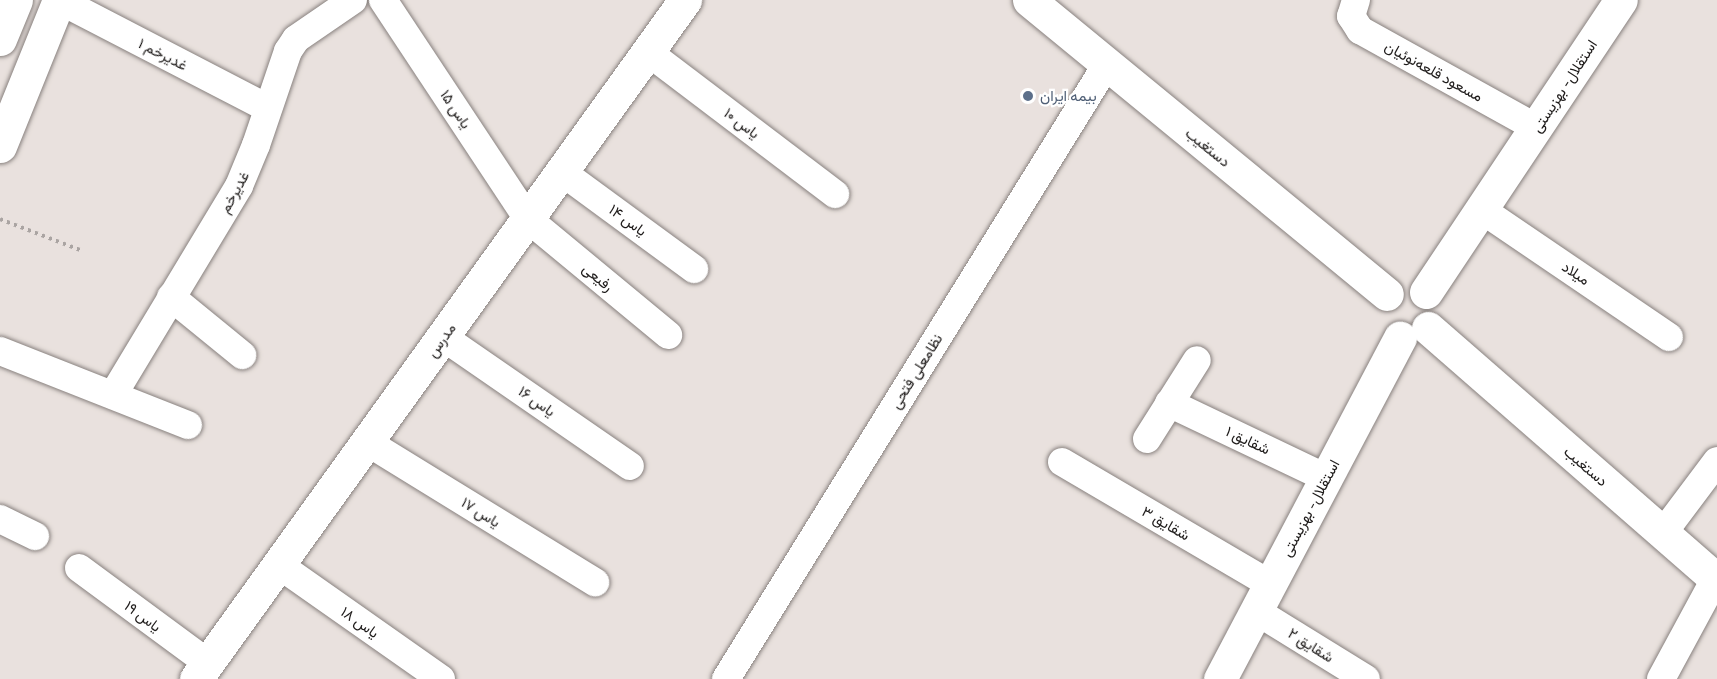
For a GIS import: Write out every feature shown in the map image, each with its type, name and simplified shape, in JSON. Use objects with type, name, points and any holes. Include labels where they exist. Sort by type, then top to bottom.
[{"type":"street","points":[[0,39],[16,0]]},
{"type":"street","points":[[0,146],[59,0]]},
{"type":"street","name":"غدیرخم ۱","points":[[59,0],[267,108]]},
{"type":"street","name":"غدیرخم","points":[[113,395],[239,186],[256,145],[280,67],[296,39],[353,0]]},
{"type":"street","name":"یاس ۱۵","points":[[384,0],[528,219]]},
{"type":"street","name":"مدرس","points":[[202,671],[685,0]]},
{"type":"street","name":"دستغیب","points":[[1029,0],[1387,294]]},
{"type":"street","name":"مسعود قلعه‌نوئیان","points":[[1356,0],[1351,16],[1360,30],[1537,128]]},
{"type":"street","name":"استقلال- بهزیستی","points":[[1426,292],[1621,0]]},
{"type":"street","name":"یاس ۱۰","points":[[648,52],[835,194]]},
{"type":"street","name":"نظامعلی فتحی","points":[[726,679],[1107,64]]},
{"type":"street","name":"یاس ۱۴","points":[[562,172],[694,269]]},
{"type":"street","name":"میلاد","points":[[1482,210],[1670,337]]},
{"type":"street","name":"رفیعی","points":[[528,219],[668,335]]},
{"type":"street","points":[[1411,284],[1426,292],[1434,306],[1434,313],[1414,332],[1386,328],[1382,320],[1382,302],[1387,294],[1402,285],[1411,284]]},
{"type":"street","points":[[171,297],[242,355]]},
{"type":"street","name":"دستغیب","points":[[1414,332],[1663,533],[1716,579]]},
{"type":"street","name":"استقلال- بهزیستی","points":[[1221,678],[1326,478],[1414,332]]},
{"type":"street","name":"یاس ۱۶","points":[[443,337],[630,466]]},
{"type":"street","points":[[0,351],[188,425]]},
{"type":"street","points":[[1147,439],[1197,360]]},
{"type":"street","name":"شقایق ۱","points":[[1169,403],[1326,478]]},
{"type":"street","name":"یاس ۱۷","points":[[367,442],[595,582]]},
{"type":"street","points":[[1663,533],[1717,461]]},
{"type":"street","name":"شقایق ۳","points":[[1062,462],[1263,598]]},
{"type":"street","points":[[0,519],[35,536]]},
{"type":"street","name":"یاس ۱۸","points":[[279,564],[441,679]]},
{"type":"street","name":"یاس ۱۹","points":[[79,568],[202,671]]},
{"type":"street","points":[[1661,679],[1716,579]]},
{"type":"street","name":"شقایق ۲","points":[[1263,598],[1366,679]]},
{"type":"path","points":[[0,219],[83,251]]},
{"type":"place","name":"بیمه ایران","points":[[1028,96]]}]
